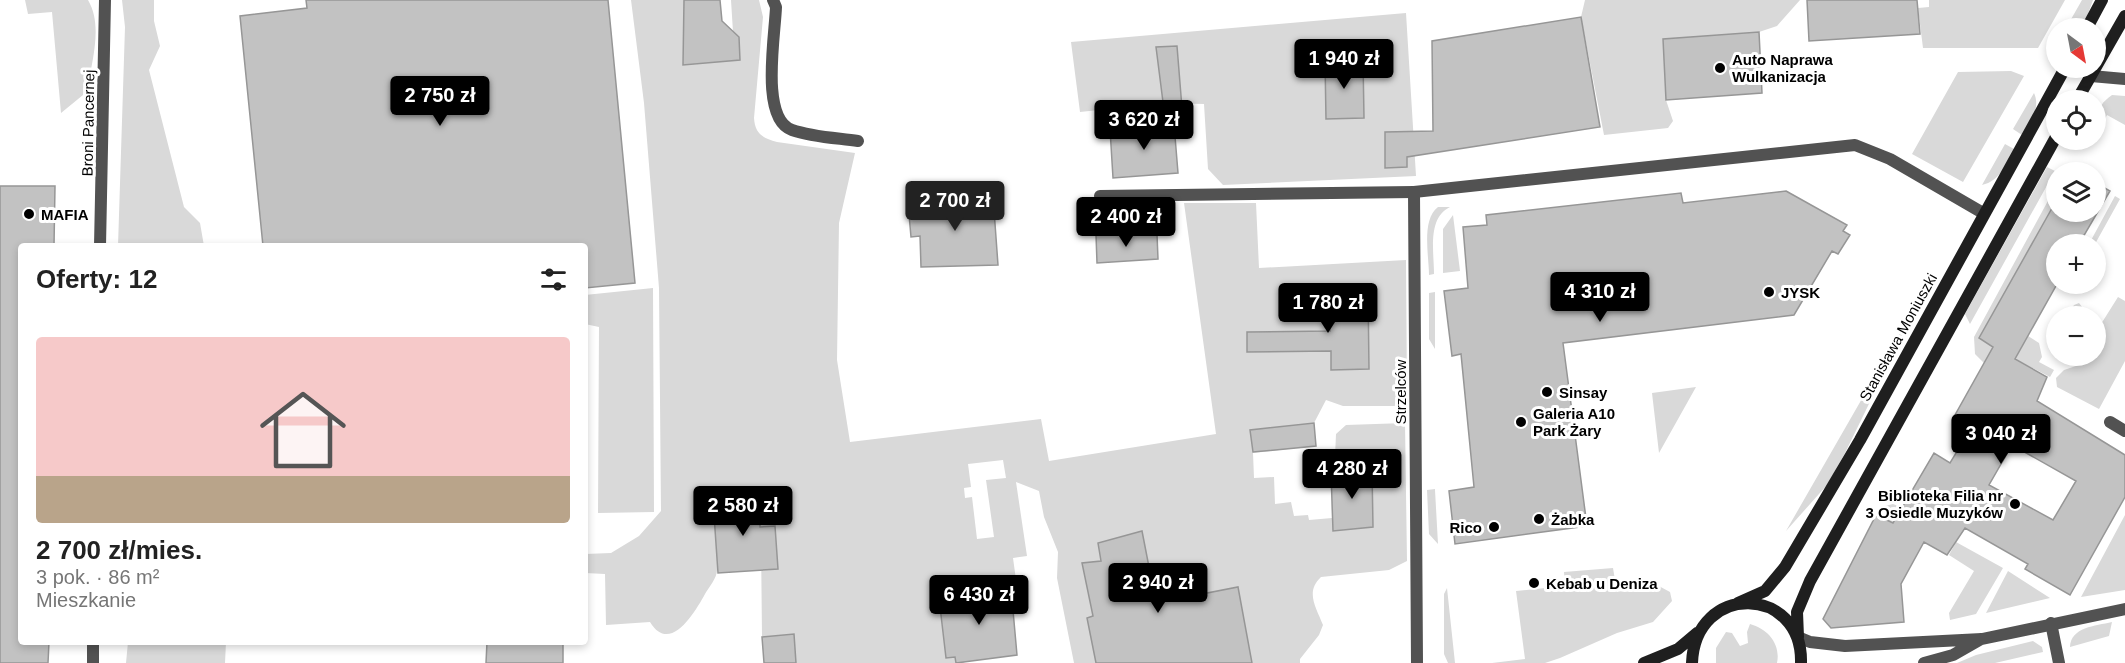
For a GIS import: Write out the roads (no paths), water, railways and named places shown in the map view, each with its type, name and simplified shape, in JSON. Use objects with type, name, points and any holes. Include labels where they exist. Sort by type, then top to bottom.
[{"type":"street","name":"Broni Pancernej","points":[[100,243],[105,0]]},
{"type":"street","points":[[774,0],[776,7],[772,99],[777,119],[792,130],[858,141]]},
{"type":"street","points":[[2092,18],[2102,0]]},
{"type":"street","points":[[2106,50],[2125,16]]},
{"type":"street","points":[[2106,77],[2125,79]]},
{"type":"street","name":"Stanisława Moniuszki","points":[[1644,663],[1678,649],[1698,632],[1708,618],[1722,608],[1765,591],[1785,567],[1863,434],[1983,213],[2060,78]]},
{"type":"street","points":[[1100,196],[1414,192],[1855,145],[1913,171],[1983,213]]},
{"type":"street","points":[[1801,663],[1797,612],[1810,581],[2048,150]]},
{"type":"street","name":"Strzelców","points":[[1414,192],[1417,663]]},
{"type":"street","points":[[2110,422],[2125,431]]},
{"type":"street","points":[[1738,603],[1757,603],[1774,610],[1788,621],[1798,637],[1810,642],[1845,646],[1982,639],[2125,609]]},
{"type":"street","points":[[2051,623],[2059,663]]},
{"type":"street","points":[[1692,663],[1693,647],[1698,632]]},
{"type":"street","points":[[1924,663],[1953,654],[1982,639]]},
{"type":"street","points":[[93,645],[93,663]]},
{"type":"place","name":"Auto Naprawa Wulkanizacja","points":[[1720,68]]},
{"type":"place","name":"MAFIA","points":[[29,214]]},
{"type":"place","name":"JYSK","points":[[1769,292]]},
{"type":"place","name":"Sinsay","points":[[1547,392]]},
{"type":"place","name":"Galeria A10 Park Żary","points":[[1521,422]]},
{"type":"place","name":"Biblioteka Filia nr 3 Osiedle Muzyków","points":[[2015,504]]},
{"type":"place","name":"Żabka","points":[[1539,519]]},
{"type":"place","name":"Rico","points":[[1494,527]]},
{"type":"place","name":"Kebab u Deniza","points":[[1534,583]]}]
